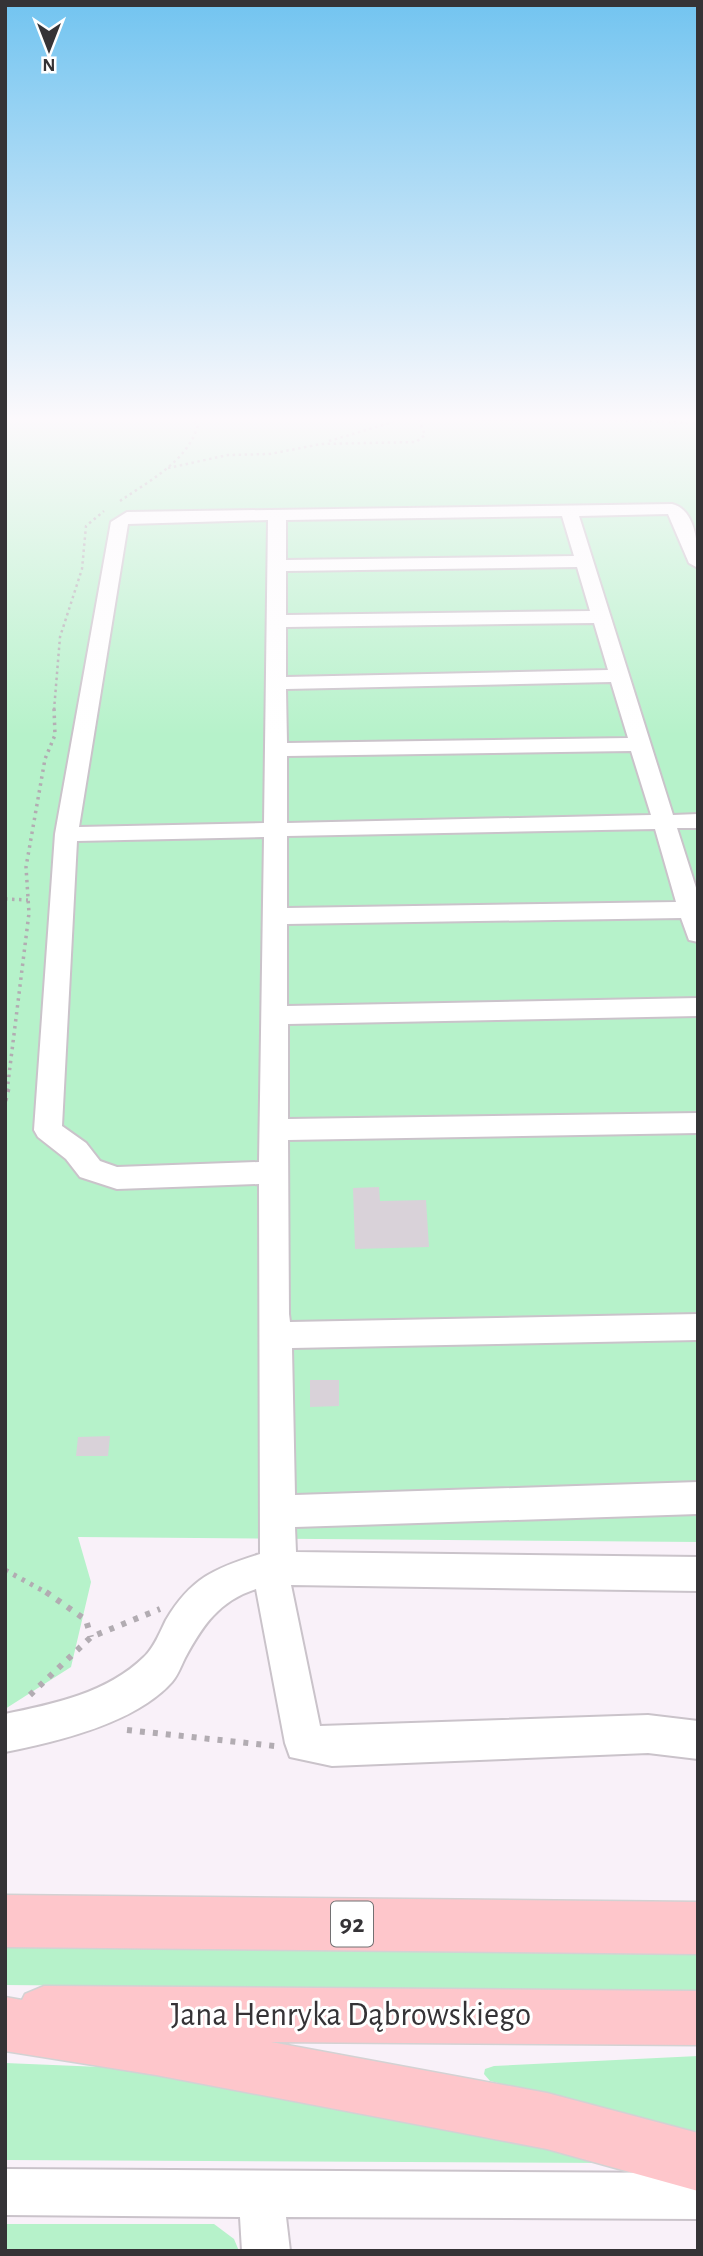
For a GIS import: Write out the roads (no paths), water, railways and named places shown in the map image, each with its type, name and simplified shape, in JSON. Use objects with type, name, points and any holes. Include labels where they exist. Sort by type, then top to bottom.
[{"type":"main road","name":"92","points":[[5,1921],[698,1927]]},
{"type":"main road","name":"Jana Henryka Dąbrowskiego","points":[[5,2012],[698,2018]]},
{"type":"main road","points":[[5,2024],[156,2048],[547,2121],[698,2162]]},
{"type":"street","points":[[119,525],[66,834],[48,1129],[76,1151],[90,1169],[108,1176],[274,1173]]},
{"type":"street","points":[[277,525],[273,1314],[276,1335],[277,1512],[273,1568],[304,1742],[332,1747],[648,1734],[698,1740]]},
{"type":"street","points":[[573,525],[698,934]]},
{"type":"street","points":[[682,525],[698,563]]},
{"type":"street","points":[[276,566],[584,561]]},
{"type":"street","points":[[276,621],[601,617]]},
{"type":"street","points":[[276,683],[620,676]]},
{"type":"street","points":[[276,750],[640,744]]},
{"type":"street","points":[[66,834],[698,821]]},
{"type":"street","points":[[276,916],[691,911]]},
{"type":"street","points":[[276,1015],[698,1007]]},
{"type":"street","points":[[275,1130],[698,1123]]},
{"type":"street","points":[[276,1335],[698,1327]]},
{"type":"street","points":[[277,1512],[698,1498]]},
{"type":"street","points":[[5,1733],[62,1722],[113,1699],[159,1670],[196,1602],[225,1581],[273,1568],[698,1573]]},
{"type":"street","points":[[5,2192],[698,2196]]},
{"type":"street","points":[[261,2193],[265,2251]]}]
